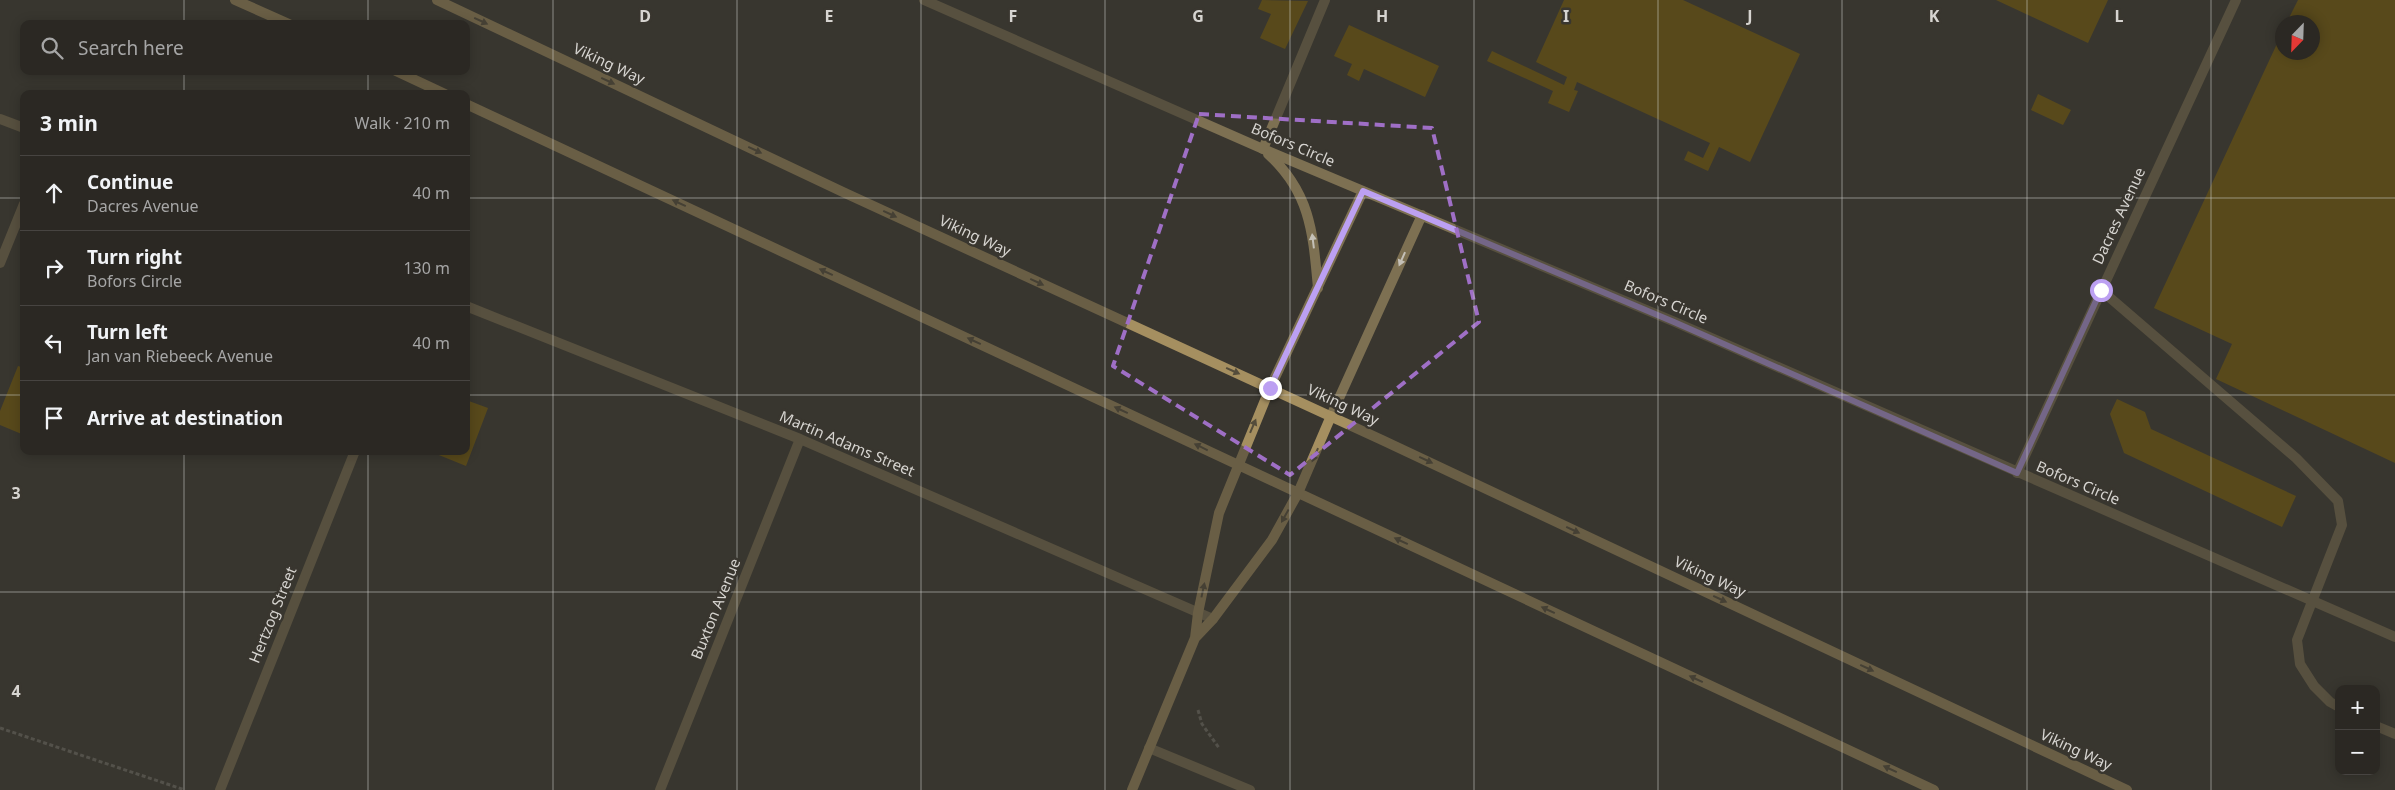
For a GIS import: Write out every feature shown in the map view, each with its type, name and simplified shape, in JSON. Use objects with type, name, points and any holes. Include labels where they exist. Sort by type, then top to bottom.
[{"type":"main road","points":[[235,0],[280,20]]},
{"type":"main road","name":"Viking Way","points":[[437,0],[845,193],[1331,416],[2127,790]]},
{"type":"main road","points":[[405,75],[436,90]]},
{"type":"main road","points":[[470,106],[1934,790]]},
{"type":"main road","points":[[1196,638],[1198,613],[1219,513],[1270,388]]},
{"type":"main road","points":[[1132,790],[1196,638],[1272,540],[1298,493],[1331,416]]},
{"type":"street","name":"Bofors Circle","points":[[924,0],[1263,149],[1684,326],[2395,637]]},
{"type":"street","points":[[1318,289],[1313,238],[1304,203],[1296,186],[1263,149],[1325,0]]},
{"type":"street","name":"Dacres Avenue","points":[[2017,473],[2236,0]]},
{"type":"street","points":[[0,119],[20,126]]},
{"type":"street","points":[[1270,388],[1363,191]]},
{"type":"street","points":[[0,263],[20,214]]},
{"type":"street","points":[[1331,416],[1422,215]]},
{"type":"street","points":[[2101,290],[2296,458],[2338,501],[2342,525],[2297,640],[2300,664],[2314,686],[2335,705]]},
{"type":"street","name":"Martin Adams Street","points":[[470,308],[800,439],[1213,618]]},
{"type":"street","name":"Buxton Avenue","points":[[660,790],[800,439]]},
{"type":"street","name":"Hertzog Street","points":[[220,790],[353,455]]},
{"type":"street","points":[[2380,728],[2395,734]]},
{"type":"street","points":[[1149,748],[1250,790]]},
{"type":"path","points":[[1198,710],[1202,724],[1219,748]]},
{"type":"path","points":[[0,728],[184,790]]},
{"type":"highlighted area","points":[[1199,114],[1432,128],[1479,322],[1290,475],[1113,366]]},
{"type":"building","points":[[1262,0],[1308,1],[1285,49],[1260,38],[1271,14],[1258,9]]},
{"type":"building","points":[[1564,0],[1683,0],[1800,54],[1750,162],[1719,147],[1708,171],[1684,160],[1688,151],[1703,158],[1710,143],[1577,82],[1574,90],[1578,91],[1569,112],[1548,103],[1553,91],[1487,61],[1492,51],[1564,85],[1567,77],[1536,62]]},
{"type":"building","points":[[1996,0],[2108,0],[2088,43]]},
{"type":"building","points":[[2298,0],[2395,0],[2395,463],[2216,379],[2232,344],[2154,308],[2275,48],[2275,60],[2320,60],[2320,15],[2290,15]]},
{"type":"building","points":[[1349,25],[1439,66],[1425,97],[1364,69],[1359,81],[1347,75],[1352,64],[1334,56]]},
{"type":"building","points":[[2038,94],[2071,110],[2063,125],[2031,110]]},
{"type":"building","points":[[18,366],[20,367],[20,433],[0,425],[0,411]]},
{"type":"building","points":[[2117,399],[2145,412],[2151,429],[2296,496],[2282,527],[2124,453],[2110,414]]},
{"type":"building","points":[[470,401],[488,408],[466,466],[439,455],[470,455]]},
{"type":"route","points":[[1270,388],[1363,191],[1674,322],[2017,473],[2101,290]]}]
